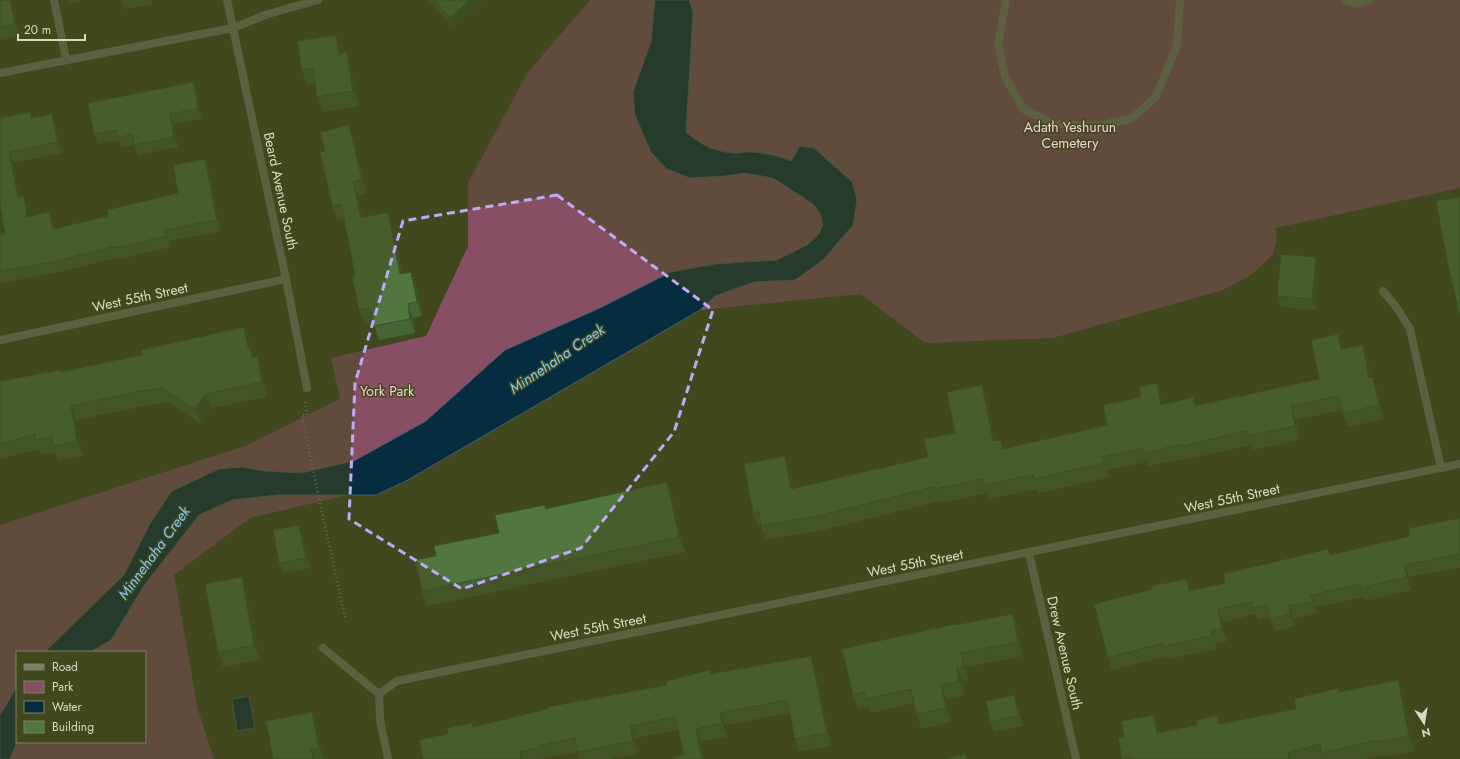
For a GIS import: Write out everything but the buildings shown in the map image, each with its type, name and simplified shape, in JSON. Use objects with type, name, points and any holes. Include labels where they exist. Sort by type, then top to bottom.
[{"type":"street","points":[[54,0],[66,59]]},
{"type":"street","name":"Beard Avenue South","points":[[227,0],[286,279],[307,388]]},
{"type":"street","points":[[0,73],[66,59],[233,28],[268,14],[318,0]]},
{"type":"street","points":[[1006,0],[998,44],[1005,76],[1022,109],[1055,124],[1096,126],[1132,119],[1156,98],[1177,45],[1180,0]]},
{"type":"street","points":[[1345,0],[1357,3],[1369,0]]},
{"type":"street","name":"West 55th Street","points":[[0,340],[286,279]]},
{"type":"street","points":[[1383,291],[1397,308],[1410,329],[1441,468]]},
{"type":"street","name":"West 55th Street","points":[[379,694],[397,681],[1460,464]]},
{"type":"street","name":"Drew Avenue South","points":[[1029,553],[1076,759]]},
{"type":"street","points":[[323,648],[379,694],[380,720],[388,759]]},
{"type":"path","points":[[307,388],[308,401],[304,402],[307,415],[302,415],[345,617]]},
{"type":"highlighted area","points":[[557,195],[713,310],[674,432],[581,548],[462,589],[349,519],[355,383],[403,221]]},
{"type":"green space","points":[[590,0],[1460,0],[1460,188],[1275,228],[1277,239],[1273,254],[1251,275],[1223,290],[1053,338],[925,343],[861,294],[700,310],[406,481],[250,518],[174,575],[198,710],[214,759],[0,759],[0,525],[245,446],[340,399],[331,358],[426,336],[468,246],[468,183],[528,72]]},
{"type":"water","name":"Minnehaha Creek","points":[[655,0],[689,0],[693,12],[686,132],[702,144],[719,151],[735,153],[762,153],[791,161],[800,146],[814,148],[852,182],[857,200],[853,225],[823,260],[795,280],[754,282],[715,296],[700,310],[406,481],[376,495],[278,495],[232,500],[199,515],[145,584],[111,640],[92,651],[46,651],[124,575],[151,522],[172,491],[219,469],[242,467],[265,471],[301,473],[354,461],[426,421],[505,350],[600,308],[671,272],[716,264],[777,260],[807,245],[819,234],[823,224],[820,213],[813,204],[773,178],[744,173],[725,176],[690,178],[667,169],[651,152],[635,115],[633,92],[651,42]]},
{"type":"water","points":[[16,689],[17,743],[10,759],[0,759],[0,715]]},
{"type":"water","points":[[249,696],[255,728],[237,731],[232,699]]},
{"type":"park label","name":"Adath Yeshurun Cemetery","points":[[1070,136]]},
{"type":"park label","name":"York Park","points":[[387,391]]}]
